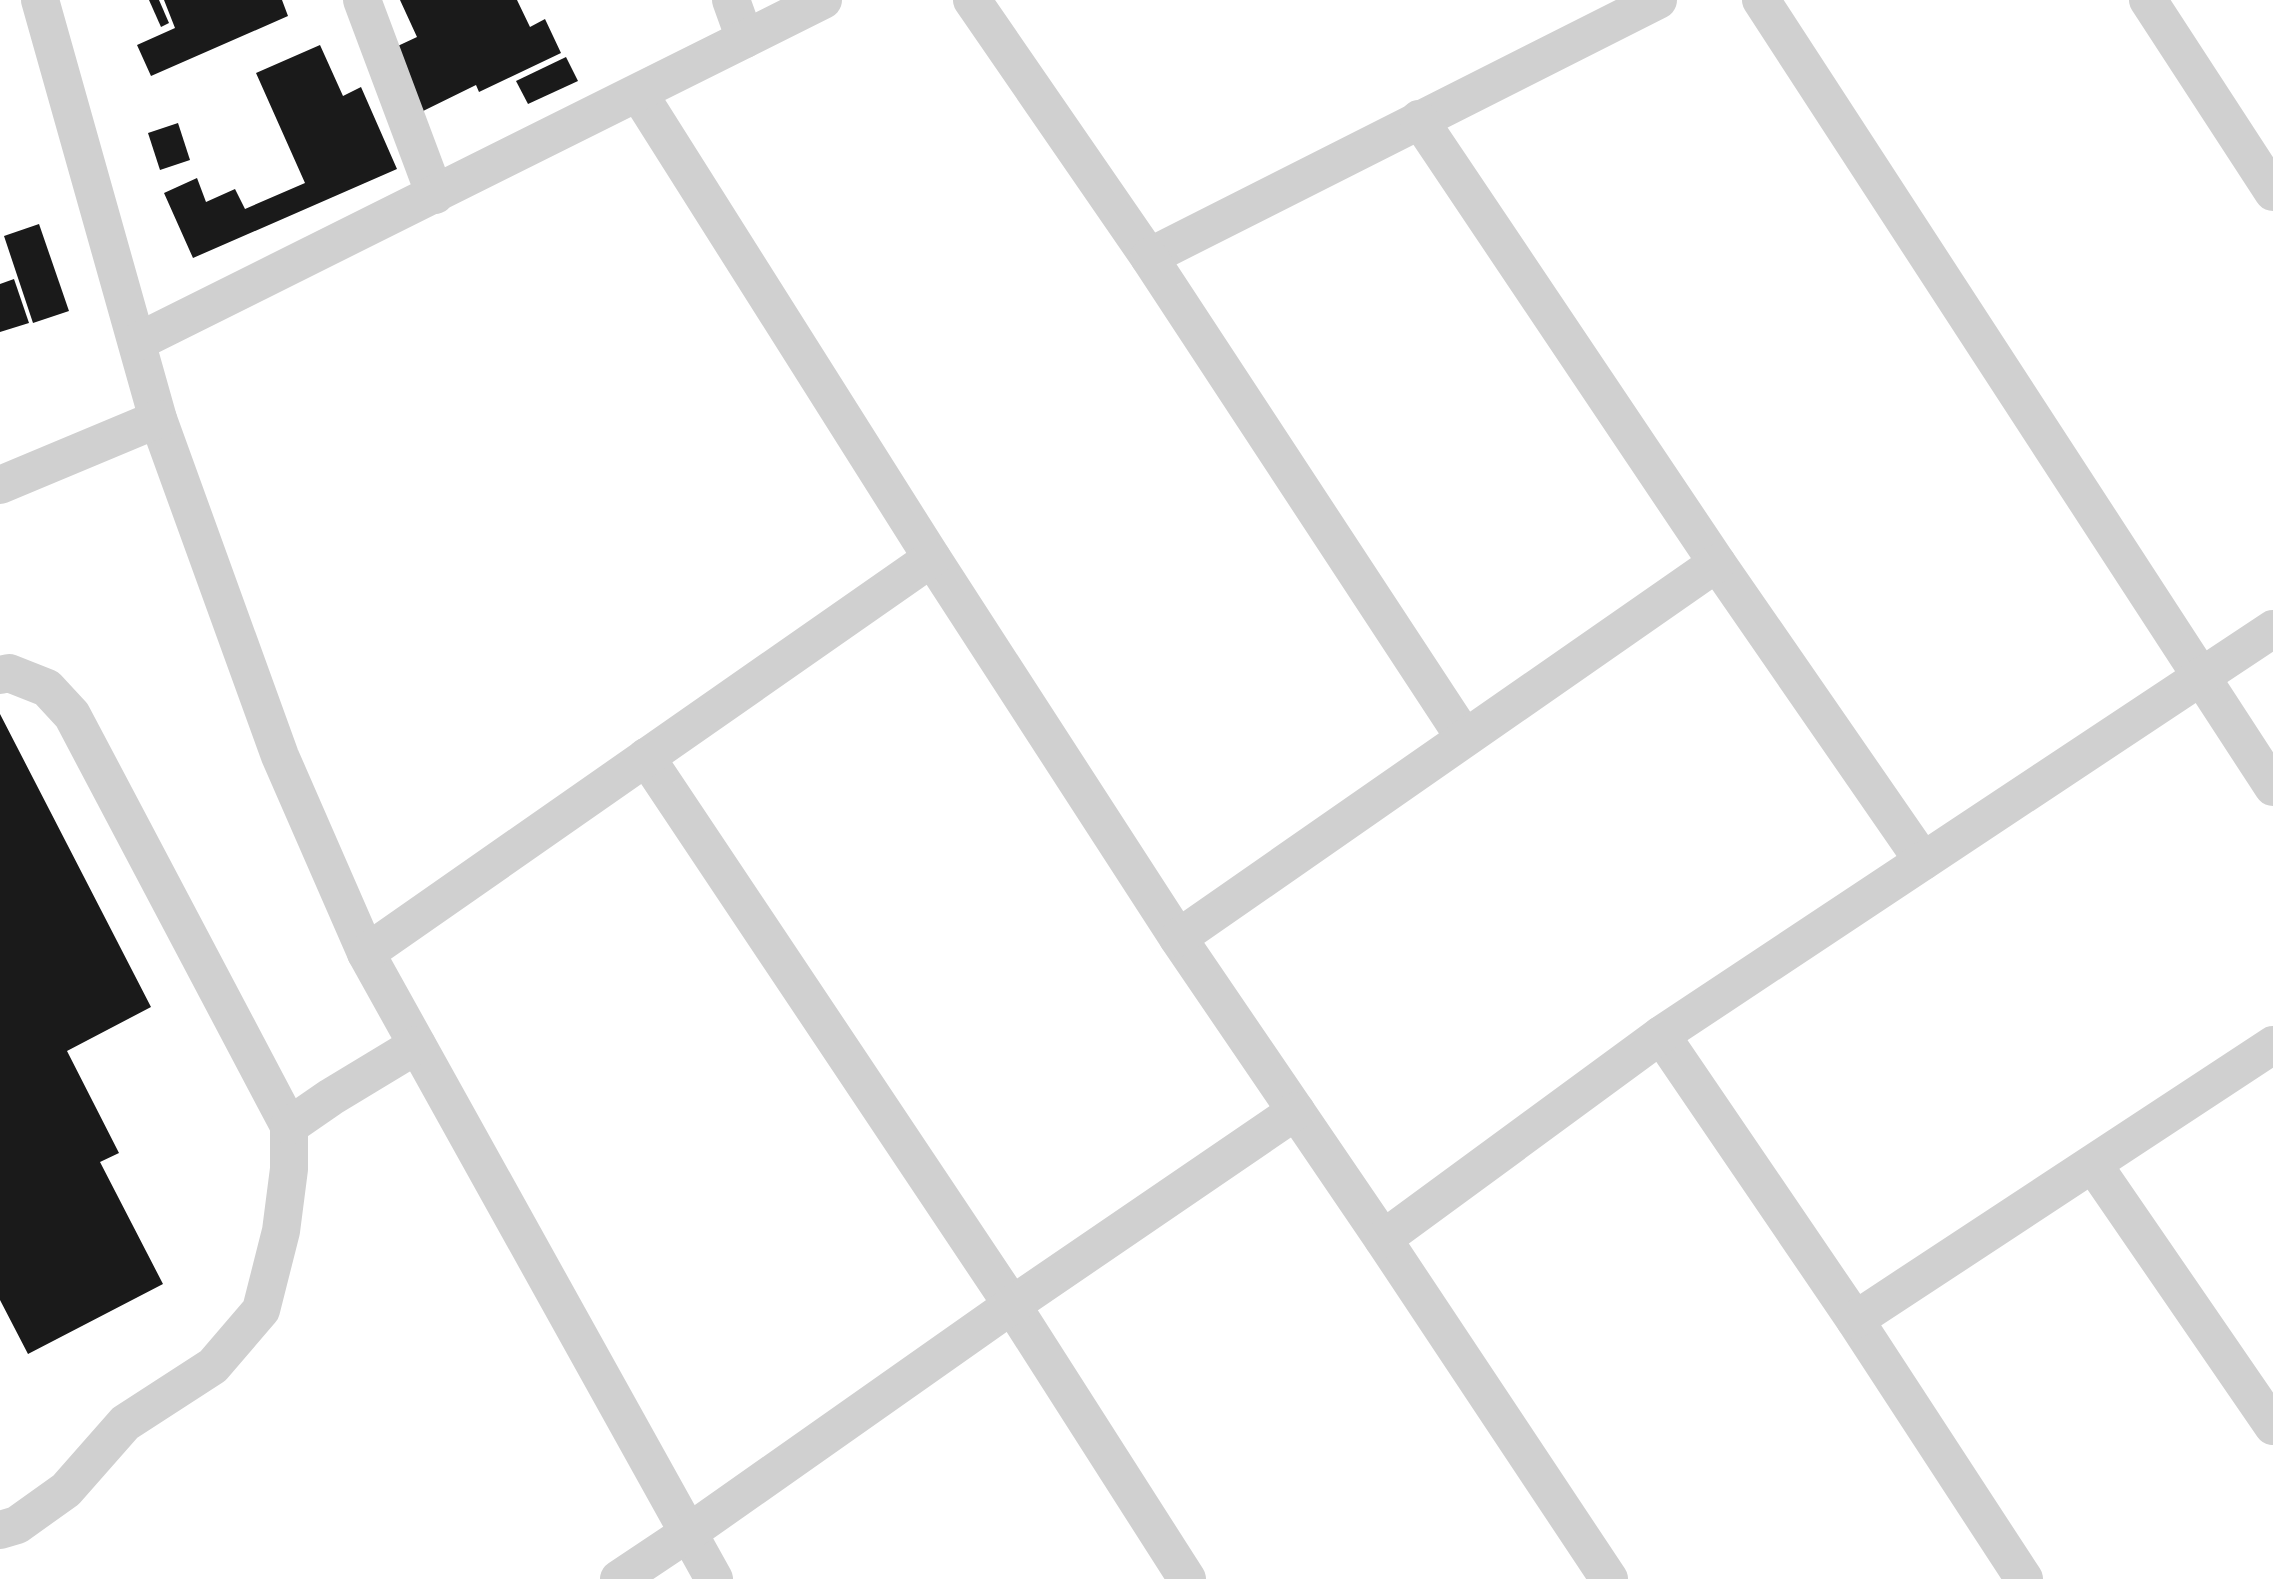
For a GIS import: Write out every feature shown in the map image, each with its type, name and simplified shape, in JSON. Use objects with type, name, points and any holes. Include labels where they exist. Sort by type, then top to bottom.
[{"type":"street","points":[[40,0],[158,419],[280,756],[366,953],[714,1579]]},
{"type":"street","points":[[362,0],[435,195]]},
{"type":"street","points":[[731,0],[746,39]]},
{"type":"street","points":[[137,342],[823,0]]},
{"type":"street","points":[[972,0],[1149,257],[1464,737]]},
{"type":"street","points":[[1149,257],[1658,0]]},
{"type":"street","points":[[1761,0],[2273,787]]},
{"type":"street","points":[[2148,0],[2273,191]]},
{"type":"street","points":[[639,94],[932,558],[1178,939],[1383,1238],[1609,1579]]},
{"type":"street","points":[[1419,119],[1717,563],[1923,861]]},
{"type":"street","points":[[0,485],[158,419]]},
{"type":"street","points":[[366,953],[932,558]]},
{"type":"street","points":[[1178,939],[1717,563]]},
{"type":"street","points":[[1383,1238],[1661,1035],[2273,629]]},
{"type":"street","points":[[0,675],[9,673],[47,688],[72,715],[289,1126],[289,1169],[281,1231],[261,1310],[214,1366],[125,1423],[66,1490],[17,1525],[0,1530]]},
{"type":"street","points":[[646,757],[1012,1305],[1187,1579]]},
{"type":"street","points":[[1661,1035],[1855,1320],[2024,1579]]},
{"type":"street","points":[[289,1126],[417,1045]]},
{"type":"street","points":[[1855,1320],[2273,1045]]},
{"type":"street","points":[[619,1579],[1296,1111]]},
{"type":"street","points":[[2093,1164],[2273,1426]]},
{"type":"building","points":[[149,0],[159,0],[169,23],[161,27]]},
{"type":"building","points":[[164,0],[282,0],[288,16],[151,76],[137,45],[175,28]]},
{"type":"building","points":[[400,0],[517,0],[530,27],[545,19],[561,53],[479,92],[476,85],[417,114],[387,51],[417,37]]},
{"type":"building","points":[[320,45],[343,96],[361,87],[397,169],[193,258],[164,193],[197,178],[206,202],[235,189],[245,209],[305,183],[256,73]]},
{"type":"building","points":[[566,57],[578,81],[528,104],[516,81]]},
{"type":"building","points":[[178,123],[190,160],[160,170],[148,133]]},
{"type":"building","points":[[39,224],[69,311],[33,323],[4,236]]},
{"type":"building","points":[[14,279],[29,323],[0,332],[0,284]]},
{"type":"building","points":[[0,714],[151,1007],[67,1051],[119,1153],[100,1162],[163,1284],[28,1354],[0,1300]]}]
